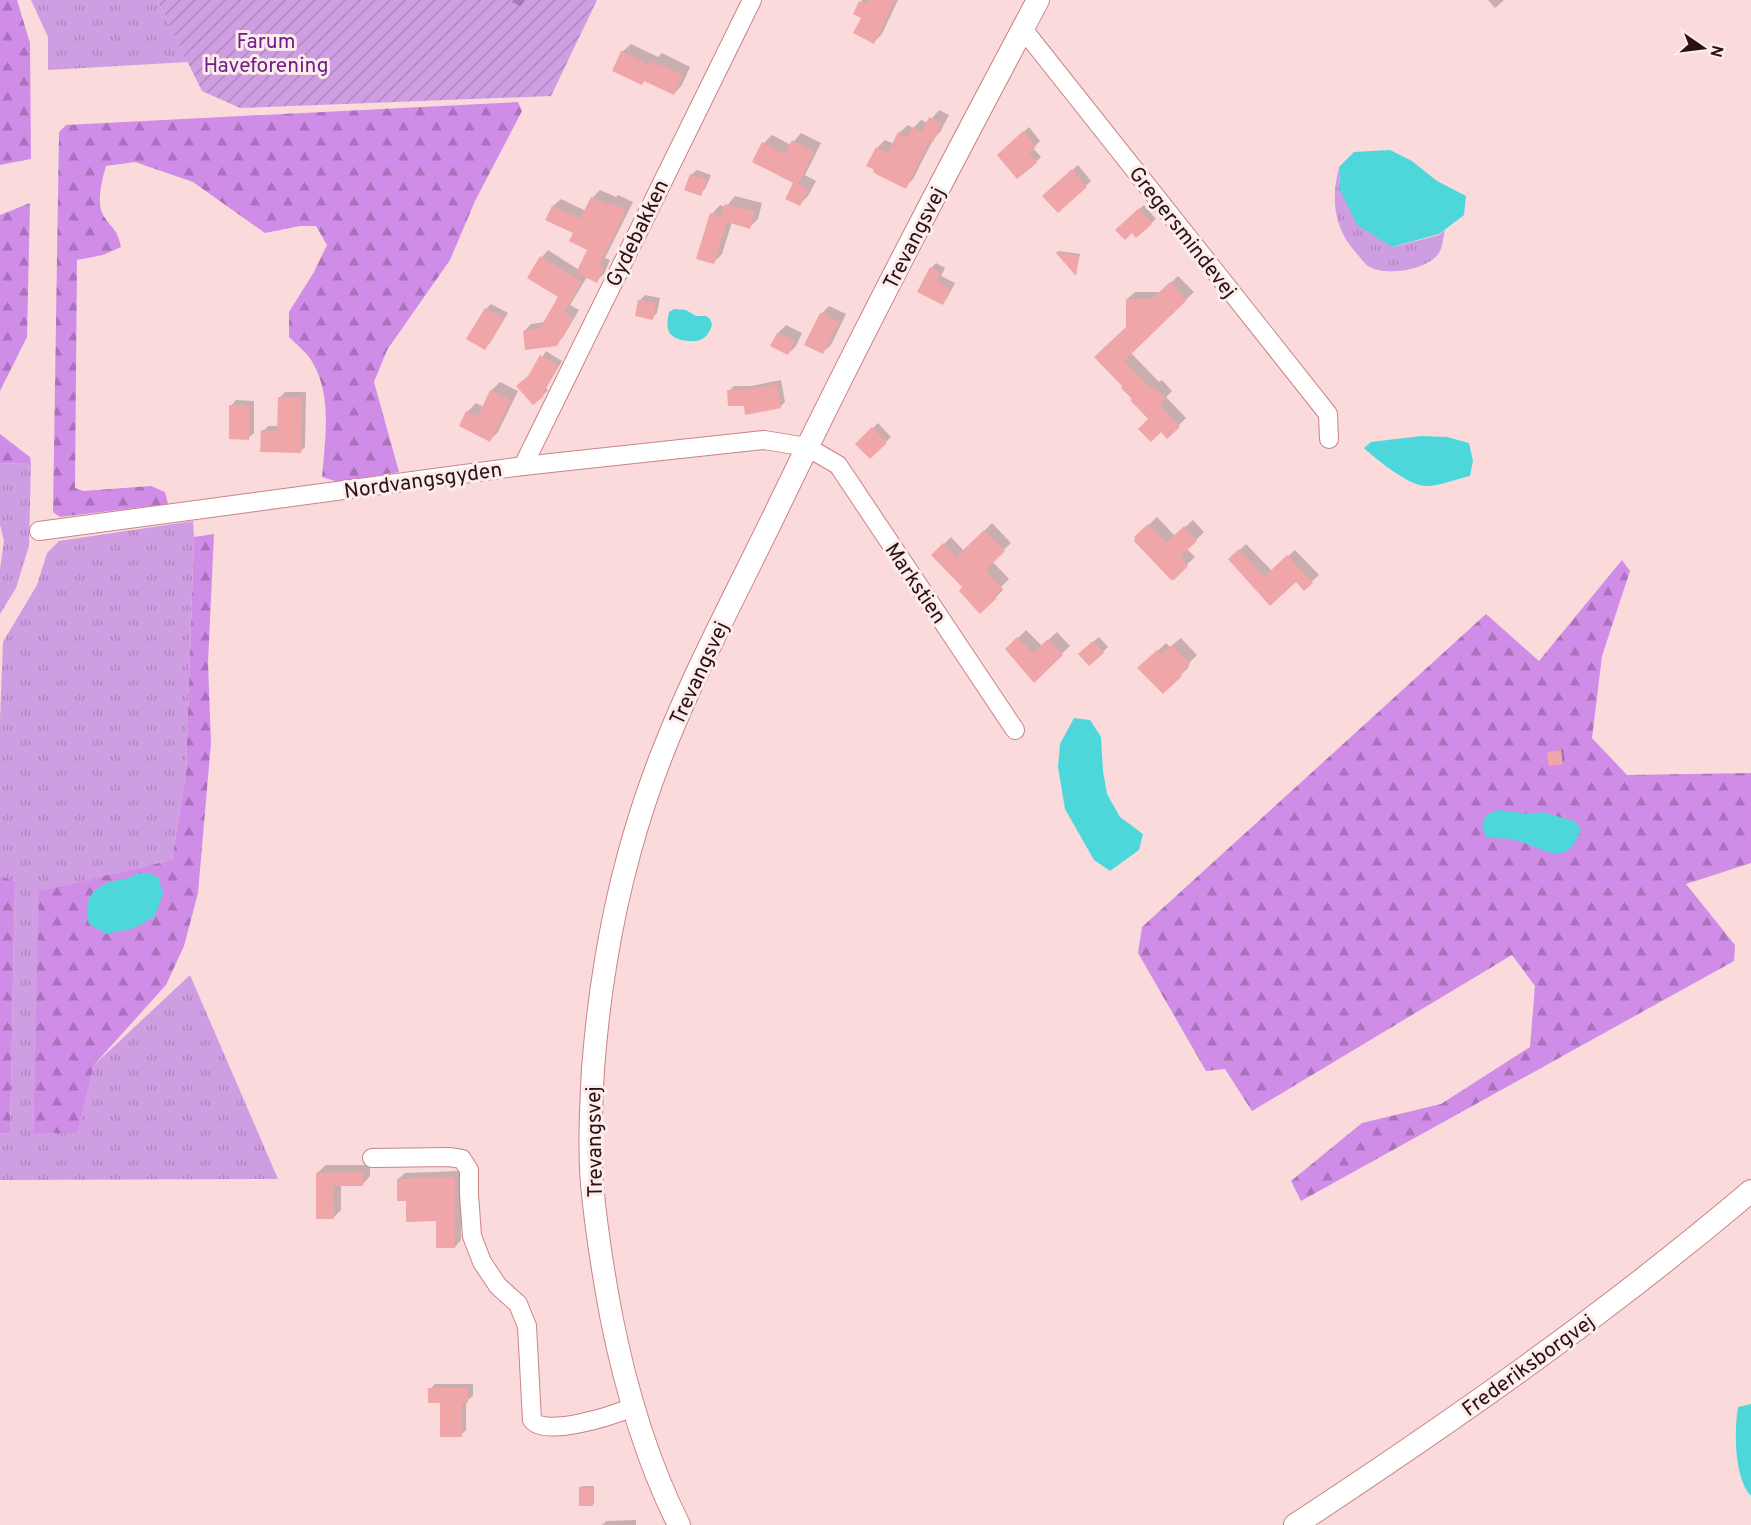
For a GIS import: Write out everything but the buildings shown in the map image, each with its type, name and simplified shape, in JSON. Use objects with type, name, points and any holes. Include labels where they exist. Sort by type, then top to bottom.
[{"type":"street","name":"Gydebakken","points":[[522,466],[752,0]]},
{"type":"street","name":"Trevangsvej","points":[[679,1525],[655,1470],[633,1407],[617,1347],[602,1270],[592,1181],[591,1099],[597,1016],[609,933],[644,803],[669,738],[711,644],[807,447],[915,234],[1038,0]]},
{"type":"street","name":"Gregersmindevej","points":[[1023,29],[1328,414],[1329,439]]},
{"type":"street","name":"Nordvangsgyden","points":[[39,531],[522,466],[764,440],[807,447]]},
{"type":"street","name":"Markstien","points":[[807,447],[838,465],[1015,730]]},
{"type":"street","points":[[372,1158],[449,1156],[462,1159],[469,1170],[472,1236],[482,1262],[498,1286],[518,1304],[527,1326],[532,1420],[535,1425],[559,1427],[600,1418],[633,1407]]},
{"type":"street","name":"Frederiksborgvej","points":[[1295,1525],[1425,1439],[1590,1321],[1751,1191]]},
{"type":"green space","points":[[0,0],[17,0],[30,43],[31,159],[0,165]]},
{"type":"green space","points":[[31,0],[157,0],[188,62],[48,70],[48,37]]},
{"type":"green space","name":"Farum Haveforening","points":[[157,0],[597,0],[551,96],[240,108],[202,91]]},
{"type":"green space","points":[[518,102],[522,111],[475,201],[450,260],[387,350],[374,382],[399,472],[338,482],[322,477],[326,420],[320,378],[309,357],[289,337],[289,312],[314,272],[327,245],[316,226],[300,226],[265,233],[193,182],[135,162],[106,166],[100,192],[100,206],[105,218],[117,233],[121,247],[103,255],[77,260],[75,488],[83,491],[151,486],[165,492],[168,504],[60,517],[53,512],[59,132],[66,125]]},
{"type":"green space","points":[[1339,167],[1340,190],[1393,247],[1439,235],[1445,230],[1439,253],[1434,259],[1417,267],[1397,271],[1377,270],[1366,265],[1343,234],[1336,213],[1335,191]]},
{"type":"green space","points":[[30,203],[27,337],[0,391],[0,215]]},
{"type":"green space","points":[[0,434],[30,457],[31,464],[0,463]]},
{"type":"green space","points":[[0,463],[31,464],[29,546],[16,588],[0,614],[0,569],[4,541],[0,525]]},
{"type":"green space","points":[[193,521],[186,772],[172,860],[40,891],[33,1132],[78,1133],[94,1065],[190,975],[278,1179],[0,1180],[0,1134],[10,1133],[15,883],[0,876],[0,720],[3,642],[37,585],[47,553],[59,541]]},
{"type":"green space","points":[[214,534],[208,663],[211,743],[198,893],[184,946],[166,985],[94,1065],[78,1133],[33,1133],[39,891],[172,860],[186,772],[194,537]]},
{"type":"green space","points":[[1622,560],[1630,571],[1602,656],[1592,738],[1627,775],[1751,773],[1751,863],[1686,884],[1735,945],[1734,961],[1301,1201],[1291,1181],[1362,1123],[1441,1104],[1530,1047],[1535,986],[1512,955],[1252,1111],[1225,1069],[1206,1071],[1138,953],[1142,927],[1486,614],[1539,661]]},
{"type":"green space","points":[[0,876],[15,882],[10,1133],[0,1134]]},
{"type":"water","points":[[1390,150],[1412,161],[1437,181],[1466,196],[1464,215],[1439,234],[1392,247],[1357,225],[1340,190],[1339,167],[1354,152]]},
{"type":"water","points":[[674,309],[686,310],[696,316],[706,316],[710,319],[712,325],[707,335],[701,340],[692,341],[681,340],[670,334],[668,330],[669,312]]},
{"type":"water","points":[[1421,436],[1447,437],[1469,443],[1473,461],[1470,476],[1428,486],[1421,485],[1403,478],[1364,448],[1371,442]]},
{"type":"water","points":[[1074,718],[1090,720],[1101,737],[1107,794],[1120,817],[1143,834],[1139,850],[1110,871],[1094,860],[1065,809],[1058,767],[1060,744]]},
{"type":"water","points":[[1499,810],[1530,814],[1542,812],[1574,821],[1581,829],[1569,850],[1561,853],[1545,851],[1511,839],[1486,837],[1482,826],[1486,815]]},
{"type":"water","points":[[137,873],[147,873],[158,877],[163,893],[155,916],[135,928],[106,934],[89,924],[87,909],[92,893],[103,885]]},
{"type":"water","points":[[1751,1404],[1751,1496],[1745,1488],[1738,1466],[1736,1428],[1738,1407]]}]
